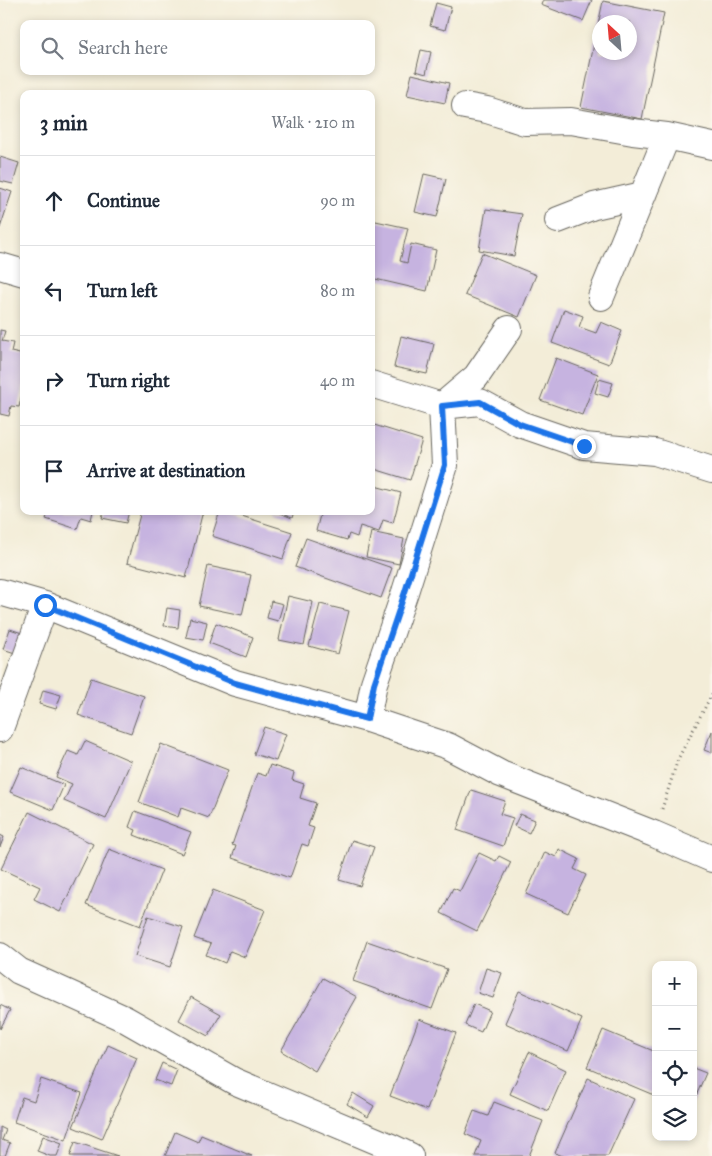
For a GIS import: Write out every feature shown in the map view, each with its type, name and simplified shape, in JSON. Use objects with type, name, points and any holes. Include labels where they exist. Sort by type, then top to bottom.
[{"type":"street","points":[[465,106],[487,110],[525,122],[571,120],[667,136],[712,146]]},
{"type":"street","points":[[601,297],[667,136]]},
{"type":"street","points":[[558,220],[594,206],[643,194]]},
{"type":"street","points":[[0,266],[20,273]]},
{"type":"street","points":[[442,406],[476,376],[509,329]]},
{"type":"street","points":[[375,385],[442,406],[480,402],[520,424],[584,446],[655,452],[712,470]]},
{"type":"street","points":[[367,719],[374,684],[445,465],[442,406]]},
{"type":"street","points":[[0,592],[45,605],[235,683],[367,719],[448,746],[501,774],[654,834],[712,859]]},
{"type":"street","points":[[0,729],[45,605]]},
{"type":"street","points":[[0,956],[19,971],[125,1018],[234,1081],[410,1156]]},
{"type":"path","points":[[654,834],[678,759],[712,694]]},
{"type":"building","points":[[543,0],[592,0],[583,21],[541,5]]},
{"type":"building","points":[[603,1],[664,13],[642,119],[581,107],[592,54],[592,60],[637,60],[637,15],[600,15]]},
{"type":"building","points":[[436,3],[451,7],[445,30],[430,26]]},
{"type":"building","points":[[421,50],[431,52],[426,74],[416,71]]},
{"type":"building","points":[[412,74],[449,83],[445,103],[407,95]]},
{"type":"building","points":[[0,157],[19,163],[13,184],[0,181]]},
{"type":"building","points":[[424,174],[446,179],[437,217],[415,212]]},
{"type":"building","points":[[0,188],[12,192],[0,228]]},
{"type":"building","points":[[486,209],[522,214],[514,256],[479,250]]},
{"type":"building","points":[[375,221],[408,228],[400,261],[407,263],[411,244],[436,250],[427,291],[375,279]]},
{"type":"building","points":[[482,253],[536,275],[519,317],[465,295]]},
{"type":"building","points":[[564,309],[583,316],[579,327],[596,333],[601,322],[622,331],[609,364],[552,343]]},
{"type":"building","points":[[0,330],[5,331],[2,341],[13,343],[11,352],[20,354],[20,403],[19,407],[11,406],[9,416],[0,414]]},
{"type":"building","points":[[401,336],[434,344],[427,374],[394,367]]},
{"type":"building","points":[[556,358],[598,374],[582,415],[540,400]]},
{"type":"building","points":[[599,379],[613,383],[608,397],[595,393]]},
{"type":"building","points":[[375,425],[422,440],[410,480],[375,469]]},
{"type":"building","points":[[375,486],[401,493],[393,523],[383,520],[379,532],[360,526],[357,537],[349,534],[347,540],[316,531],[320,515],[375,515]]},
{"type":"building","points":[[48,515],[92,515],[91,520],[81,517],[77,529],[46,519]]},
{"type":"building","points":[[103,515],[128,515],[126,523],[102,518]]},
{"type":"building","points":[[140,515],[202,515],[186,578],[127,563]]},
{"type":"building","points":[[219,515],[239,515],[292,532],[283,559],[212,536]]},
{"type":"building","points":[[371,532],[404,539],[399,564],[366,557]]},
{"type":"building","points":[[306,538],[392,568],[381,598],[295,567]]},
{"type":"building","points":[[208,566],[251,575],[242,615],[199,606]]},
{"type":"building","points":[[288,596],[313,602],[304,645],[279,640]]},
{"type":"building","points":[[271,601],[283,604],[278,621],[267,618]]},
{"type":"building","points":[[320,604],[349,611],[338,654],[309,646]]},
{"type":"building","points":[[167,608],[180,610],[178,628],[164,626]]},
{"type":"building","points":[[190,618],[207,622],[203,640],[186,637]]},
{"type":"building","points":[[216,623],[253,637],[246,657],[209,643]]},
{"type":"building","points":[[10,629],[25,634],[18,654],[3,649]]},
{"type":"building","points":[[91,678],[144,696],[131,733],[78,715]]},
{"type":"building","points":[[43,690],[61,695],[56,709],[39,704]]},
{"type":"building","points":[[264,727],[286,734],[276,761],[254,754]]},
{"type":"building","points":[[712,731],[712,753],[704,750]]},
{"type":"building","points":[[85,741],[131,761],[106,819],[64,801],[72,784],[56,777],[68,751],[78,755]]},
{"type":"building","points":[[161,744],[228,770],[209,818],[181,808],[178,817],[139,802]]},
{"type":"building","points":[[270,765],[294,773],[292,780],[304,784],[300,798],[316,803],[308,826],[314,828],[308,846],[302,844],[290,878],[232,858],[236,846],[232,845],[257,773],[266,776]]},
{"type":"building","points":[[21,767],[64,785],[53,810],[10,792]]},
{"type":"building","points":[[471,790],[505,801],[500,814],[513,818],[503,846],[457,830]]},
{"type":"building","points":[[135,811],[191,832],[182,854],[134,835],[136,830],[129,827]]},
{"type":"building","points":[[29,812],[93,844],[60,912],[34,899],[40,887],[1,869]]},
{"type":"building","points":[[520,814],[535,820],[529,833],[514,826]]},
{"type":"building","points":[[0,835],[4,837],[0,847]]},
{"type":"building","points":[[352,840],[374,847],[360,886],[339,880]]},
{"type":"building","points":[[109,849],[162,870],[140,926],[86,905]]},
{"type":"building","points":[[559,849],[579,859],[574,869],[586,875],[568,913],[526,894],[545,852],[556,857]]},
{"type":"building","points":[[479,853],[496,861],[499,856],[511,862],[477,931],[441,913],[453,888],[460,891]]},
{"type":"building","points":[[213,890],[265,910],[245,957],[230,951],[225,963],[206,955],[211,944],[194,938]]},
{"type":"building","points":[[148,916],[183,927],[170,967],[135,956]]},
{"type":"building","points":[[367,941],[447,969],[432,1009],[353,981]]},
{"type":"building","points":[[486,968],[502,973],[493,998],[478,993]]},
{"type":"building","points":[[323,978],[357,997],[315,1071],[281,1051]]},
{"type":"building","points":[[519,991],[582,1019],[568,1051],[505,1023]]},
{"type":"building","points":[[191,997],[221,1014],[208,1036],[179,1020]]},
{"type":"building","points":[[474,1004],[490,1011],[481,1032],[465,1025]]},
{"type":"building","points":[[0,1005],[10,1010],[0,1029]]},
{"type":"building","points":[[419,1019],[456,1033],[427,1110],[390,1096]]},
{"type":"building","points":[[603,1030],[652,1050],[652,1094],[587,1067]]},
{"type":"building","points":[[108,1045],[137,1058],[102,1139],[73,1127]]},
{"type":"building","points":[[529,1052],[566,1070],[548,1111],[510,1094]]},
{"type":"building","points":[[162,1063],[177,1070],[171,1086],[155,1080]]},
{"type":"building","points":[[697,1070],[706,1073],[697,1094]]},
{"type":"building","points":[[588,1078],[634,1099],[608,1156],[563,1156],[555,1153]]},
{"type":"building","points":[[41,1079],[82,1093],[66,1140],[14,1122],[22,1097],[34,1101]]},
{"type":"building","points":[[353,1093],[374,1106],[368,1117],[347,1104]]},
{"type":"building","points":[[494,1102],[543,1121],[529,1156],[475,1156],[481,1141],[465,1134],[474,1111],[488,1116]]},
{"type":"building","points":[[0,1127],[6,1130],[2,1140],[10,1143],[5,1156],[0,1156]]},
{"type":"building","points":[[175,1132],[198,1142],[201,1135],[252,1156],[165,1156]]},
{"type":"building","points":[[43,1136],[62,1143],[57,1156],[50,1156],[37,1151]]},
{"type":"building","points":[[75,1142],[118,1156],[70,1156]]},
{"type":"route","points":[[45,605],[235,683],[367,719],[374,684],[445,465],[442,406],[480,402],[520,424],[584,446]]}]
